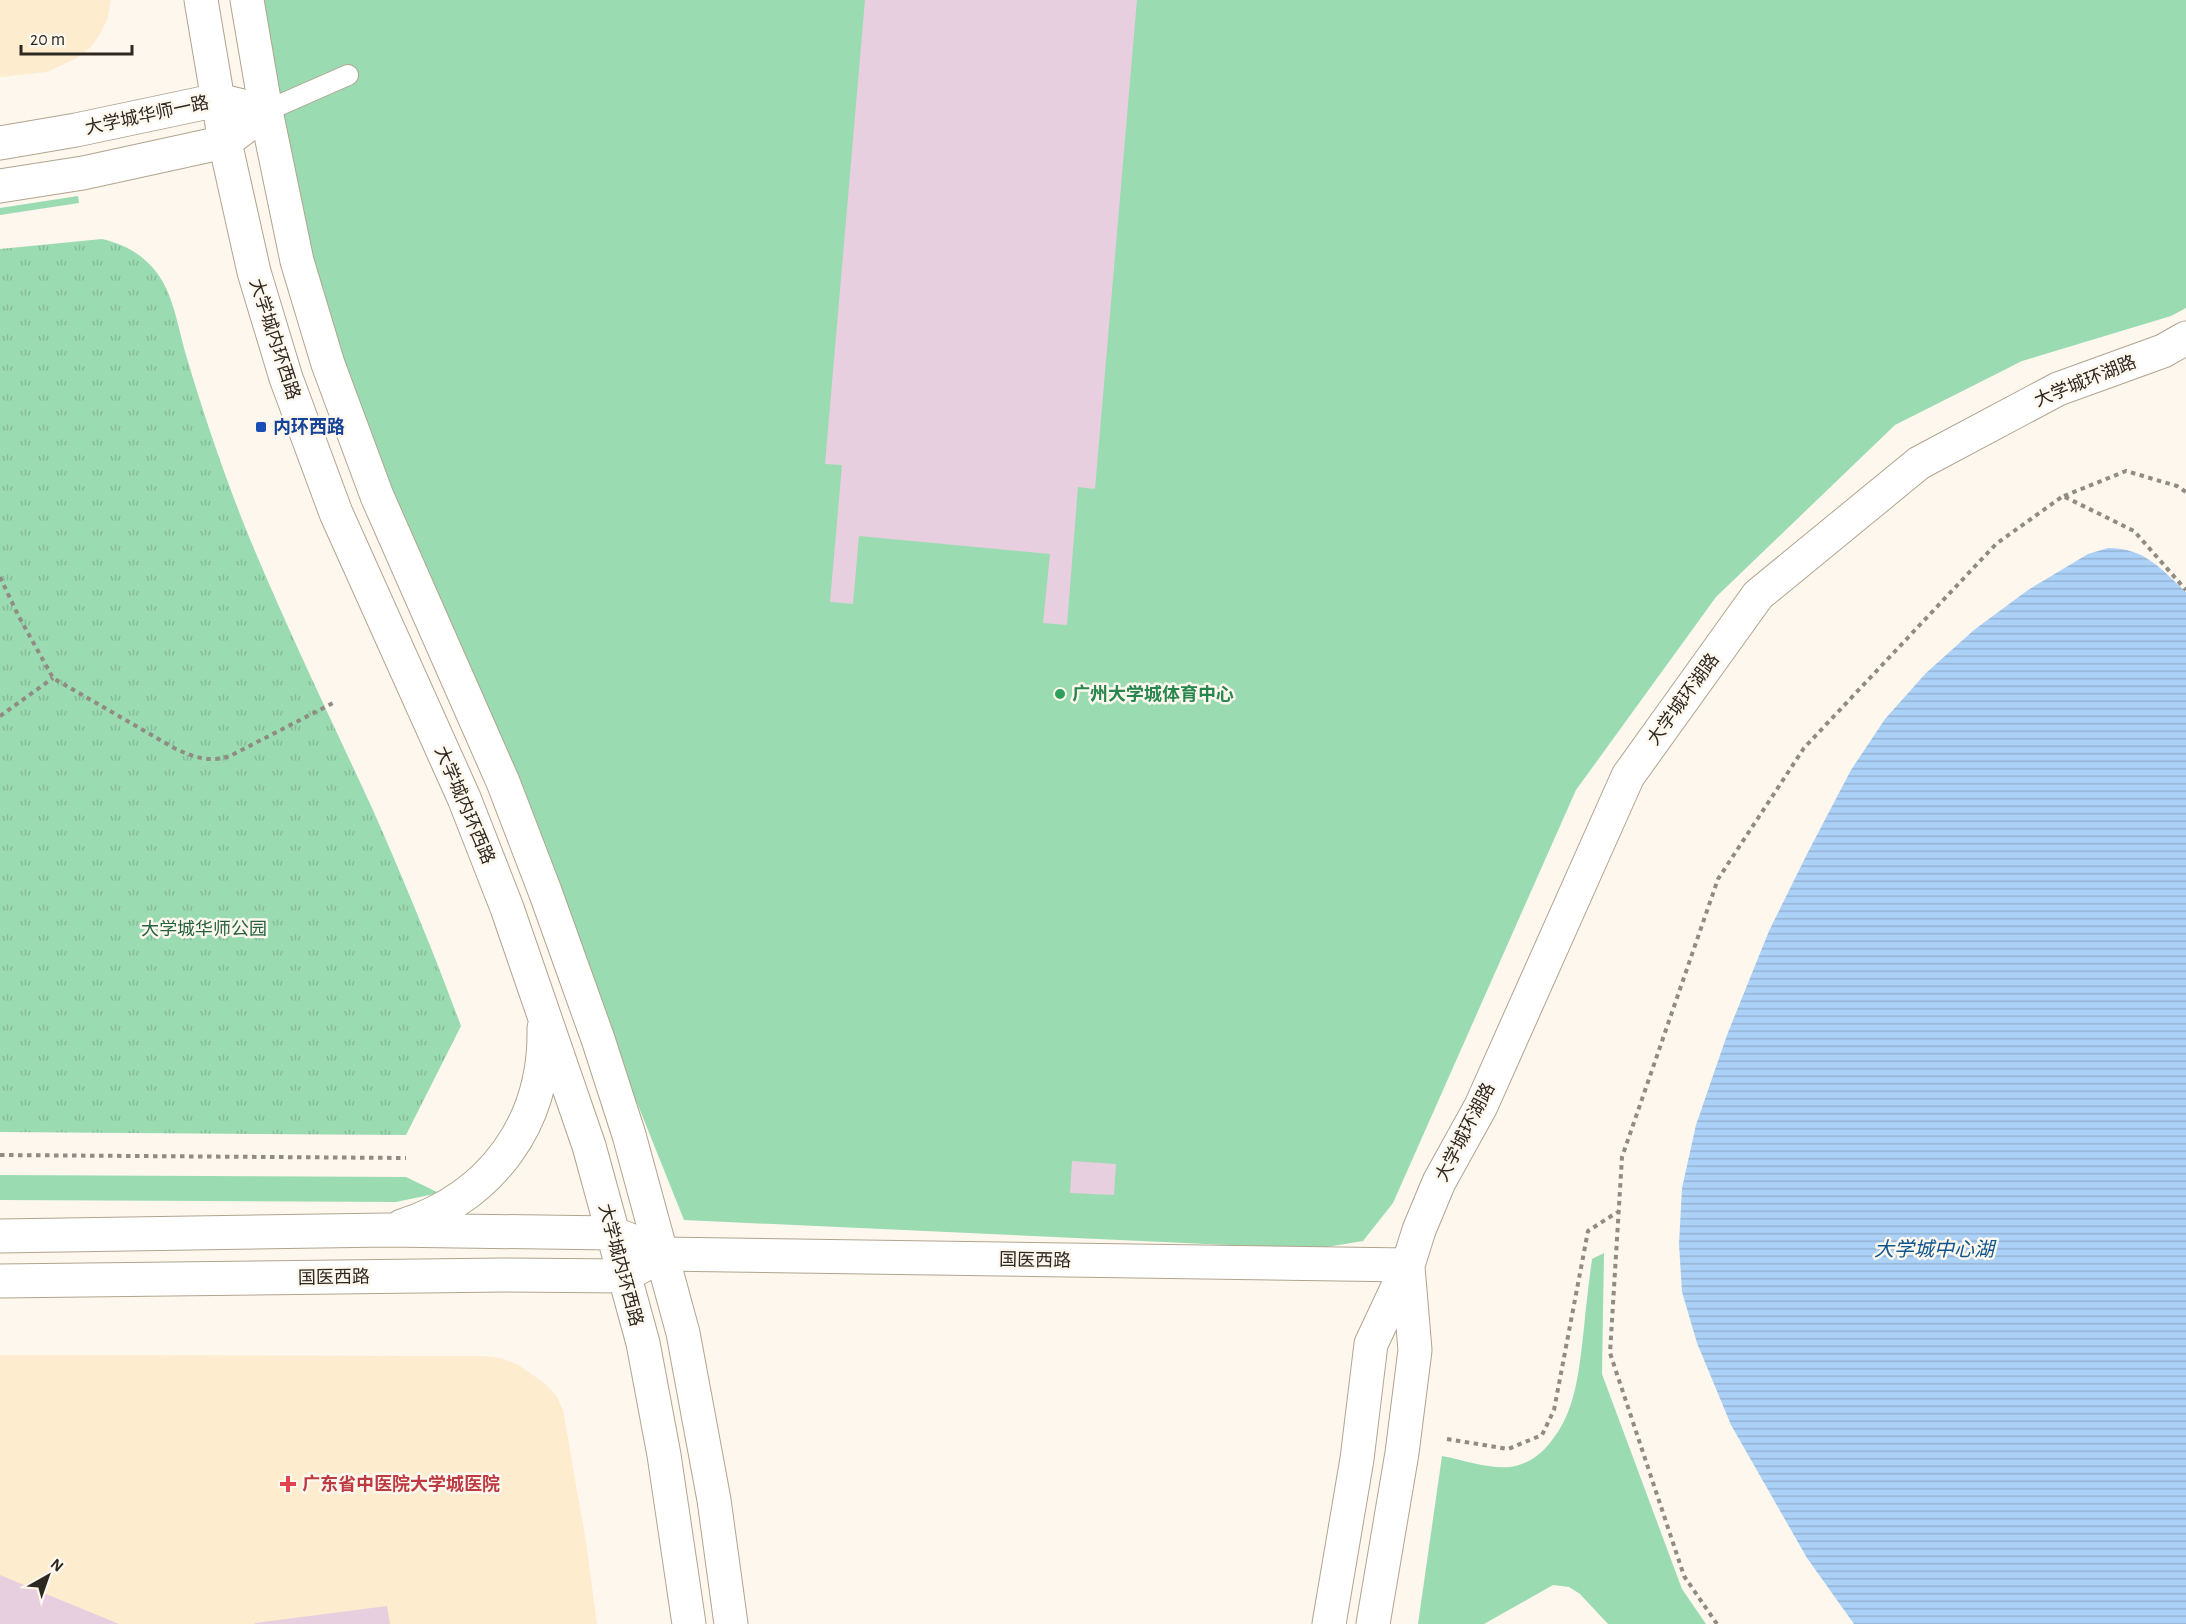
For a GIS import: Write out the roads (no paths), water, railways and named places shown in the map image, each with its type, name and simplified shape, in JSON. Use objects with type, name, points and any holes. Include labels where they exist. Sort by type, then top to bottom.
[{"type":"main road","name":"大学城内环西路","points":[[201,0],[225,142],[254,272],[286,378],[336,513],[464,798],[507,908],[590,1146],[643,1343],[671,1496],[689,1624]]},
{"type":"main road","points":[[247,0],[266,111],[297,261],[328,364],[377,496],[503,782],[542,882],[626,1124],[684,1333],[714,1500],[731,1624]]},
{"type":"main road","name":"大学城华师一路","points":[[0,143],[76,130],[218,100],[266,111]]},
{"type":"main road","points":[[0,186],[83,173],[225,142],[266,111]]},
{"type":"main road","name":"大学城环湖路","points":[[1329,1624],[1357,1459],[1371,1344],[1408,1265],[1419,1230],[1439,1182],[1481,1106],[1628,776],[1758,595],[1918,463],[2058,388],[2163,351],[2186,338]]},
{"type":"main road","points":[[388,1230],[412,1223],[457,1201],[480,1184],[499,1165],[512,1146],[534,1102],[544,1054],[543,1011]]},
{"type":"main road","name":"国医西路","points":[[0,1236],[388,1230],[612,1233],[662,1254],[1408,1265]]},
{"type":"main road","points":[[624,1276],[662,1254]]},
{"type":"main road","name":"大学城环湖路","points":[[1373,1624],[1402,1453],[1415,1350],[1408,1265]]},
{"type":"main road","name":"国医西路","points":[[0,1281],[505,1275],[624,1276]]},
{"type":"lane","points":[[266,111],[348,75]]},
{"type":"water","name":"大学城中心湖","points":[[2108,548],[2132,552],[2152,561],[2186,592],[2186,1624],[1854,1624],[1807,1558],[1731,1425],[1697,1343],[1682,1292],[1679,1244],[1682,1188],[1696,1125],[1727,1035],[1769,931],[1851,770],[1885,719],[1926,673],[1974,630],[2028,590],[2088,554]]},
{"type":"place","name":"内环西路","points":[[261,427]]},
{"type":"place","name":"广州大学城体育中心","points":[[1060,694]]},
{"type":"place","name":"广东省中医院大学城医院","points":[[288,1484]]},
{"type":"park label","name":"大学城华师公园","points":[[204,929]]}]
